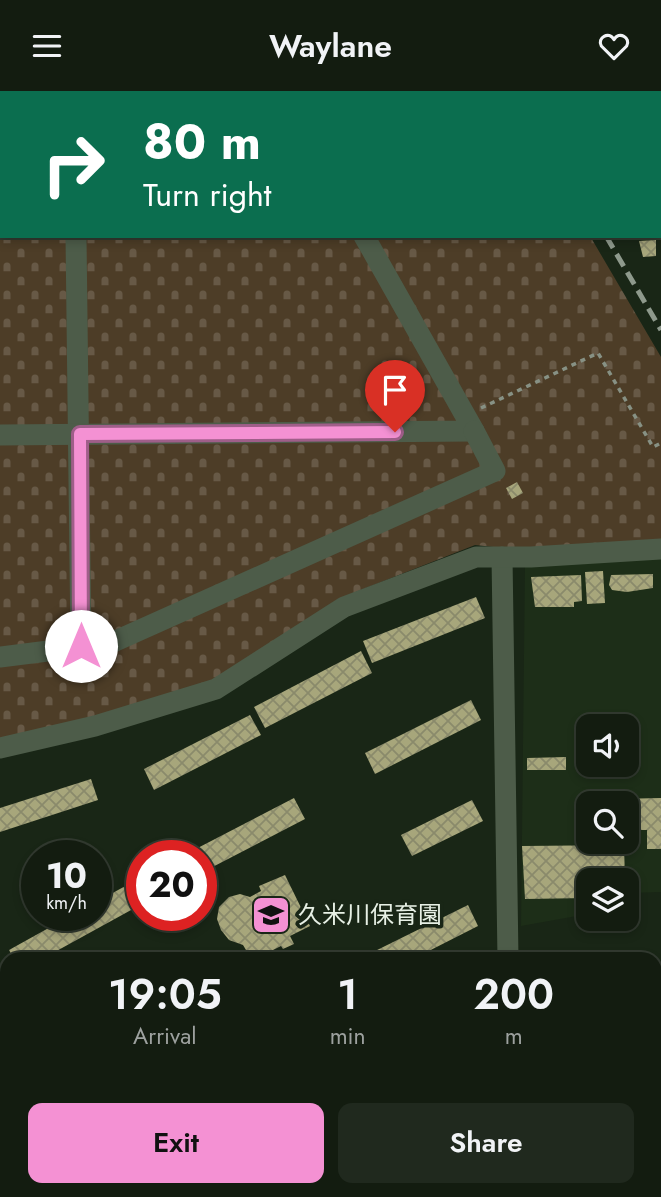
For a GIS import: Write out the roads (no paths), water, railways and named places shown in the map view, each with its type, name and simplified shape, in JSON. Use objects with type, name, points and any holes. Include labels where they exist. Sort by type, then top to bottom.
[{"type":"street","points":[[76,238],[81,646]]},
{"type":"street","points":[[0,657],[111,643],[495,471],[365,238]]},
{"type":"street","points":[[0,435],[470,423]]},
{"type":"street","points":[[0,748],[95,726],[216,689],[344,607],[476,557],[661,549]]},
{"type":"street","points":[[502,557],[508,952]]},
{"type":"railway","points":[[607,238],[661,330]]},
{"type":"place","name":"久米川保育園","points":[[271,915]]}]
